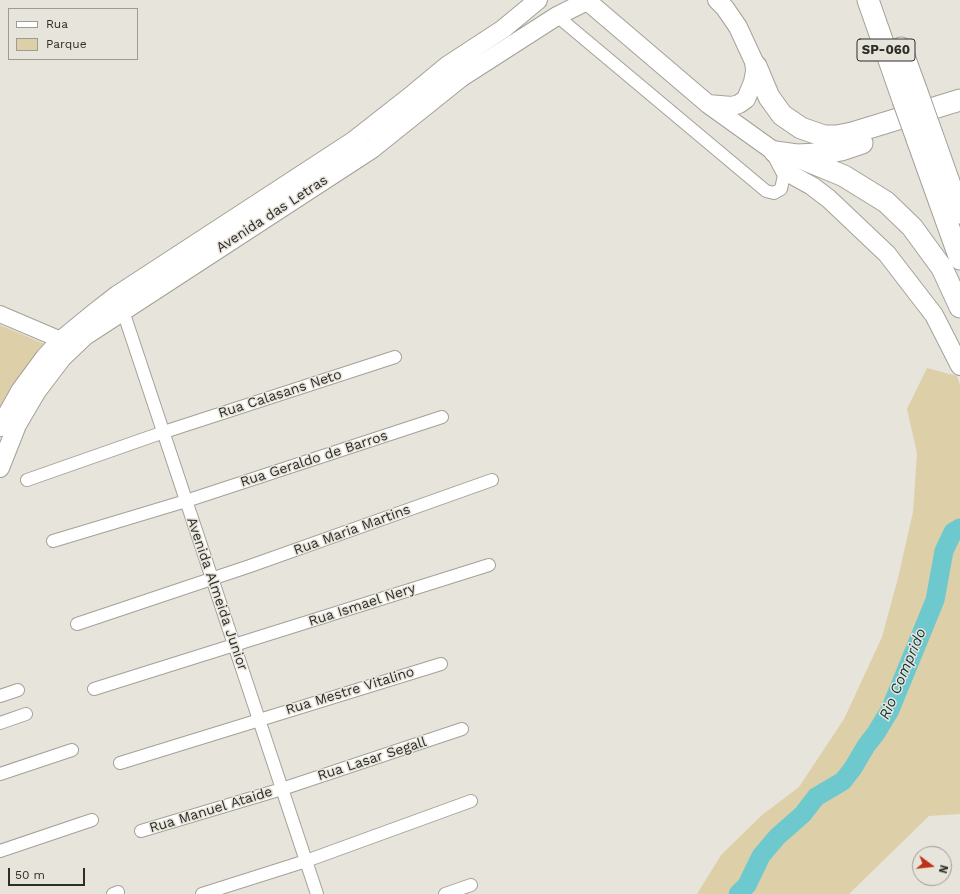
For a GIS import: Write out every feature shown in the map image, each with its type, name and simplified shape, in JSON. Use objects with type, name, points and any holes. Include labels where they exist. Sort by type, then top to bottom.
[{"type":"highway","name":"SP-060","points":[[868,0],[910,96],[925,137],[960,259]]},
{"type":"highway","name":"SP-060","points":[[883,0],[910,96]]},
{"type":"highway","points":[[756,66],[769,97],[782,115],[801,128],[824,136],[837,136],[852,133],[960,100]]},
{"type":"highway","points":[[784,159],[841,150],[960,109]]},
{"type":"highway","name":"SP-060","points":[[925,137],[960,213]]},
{"type":"highway","points":[[784,159],[844,176],[886,202],[912,227],[942,268],[960,307]]},
{"type":"main road","points":[[587,0],[708,104],[784,159],[887,254],[934,315],[960,366]]},
{"type":"main road","name":"Avenida das Letras","points":[[120,303],[372,149],[450,86],[557,16],[587,0]]},
{"type":"main road","points":[[708,104],[732,106],[746,99],[752,86],[756,66],[738,26],[717,0]]},
{"type":"main road","name":"Avenida das Letras","points":[[0,428],[23,387],[45,357],[66,344],[120,303],[353,141],[414,94],[448,65],[503,29],[535,1]]},
{"type":"main road","points":[[0,314],[66,344]]},
{"type":"main road","name":"Avenida das Letras","points":[[0,468],[8,446],[24,412],[66,344]]},
{"type":"street","points":[[557,16],[766,191],[774,193],[782,189],[784,159]]},
{"type":"street","name":"Avenida Almeida Junior","points":[[120,303],[164,432],[211,578],[260,719],[317,894]]},
{"type":"street","name":"Rua Calasans Neto","points":[[27,480],[164,432],[395,357]]},
{"type":"street","name":"Rua Geraldo de Barros","points":[[53,541],[186,501],[442,417]]},
{"type":"street","name":"Rua Maria Martins","points":[[77,624],[250,566],[492,480]]},
{"type":"street","name":"Rua Ismael Nery","points":[[94,689],[490,565]]},
{"type":"street","name":"Rua Mestre Vitalino","points":[[120,763],[441,664]]},
{"type":"street","points":[[0,696],[18,690]]},
{"type":"street","points":[[0,722],[26,714]]},
{"type":"street","name":"Rua Lasar Segall","points":[[282,789],[462,729]]},
{"type":"street","points":[[0,774],[72,750]]},
{"type":"street","name":"Rua Manuel Ataide","points":[[141,831],[282,789]]},
{"type":"street","points":[[202,894],[306,861],[471,801]]},
{"type":"street","points":[[0,850],[92,820]]},
{"type":"street","points":[[445,894],[471,885]]},
{"type":"green space","points":[[0,325],[47,345],[0,417]]},
{"type":"green space","points":[[927,368],[957,376],[960,385],[960,814],[929,816],[849,894],[697,894],[721,855],[762,815],[799,787],[844,719],[882,637],[898,578],[913,512],[917,453],[907,409]]},
{"type":"waterway","name":"Rio Comprido","points":[[738,894],[747,885],[761,856],[777,837],[803,814],[816,797],[843,781],[890,710],[935,600],[944,551],[953,532],[960,528]]}]
